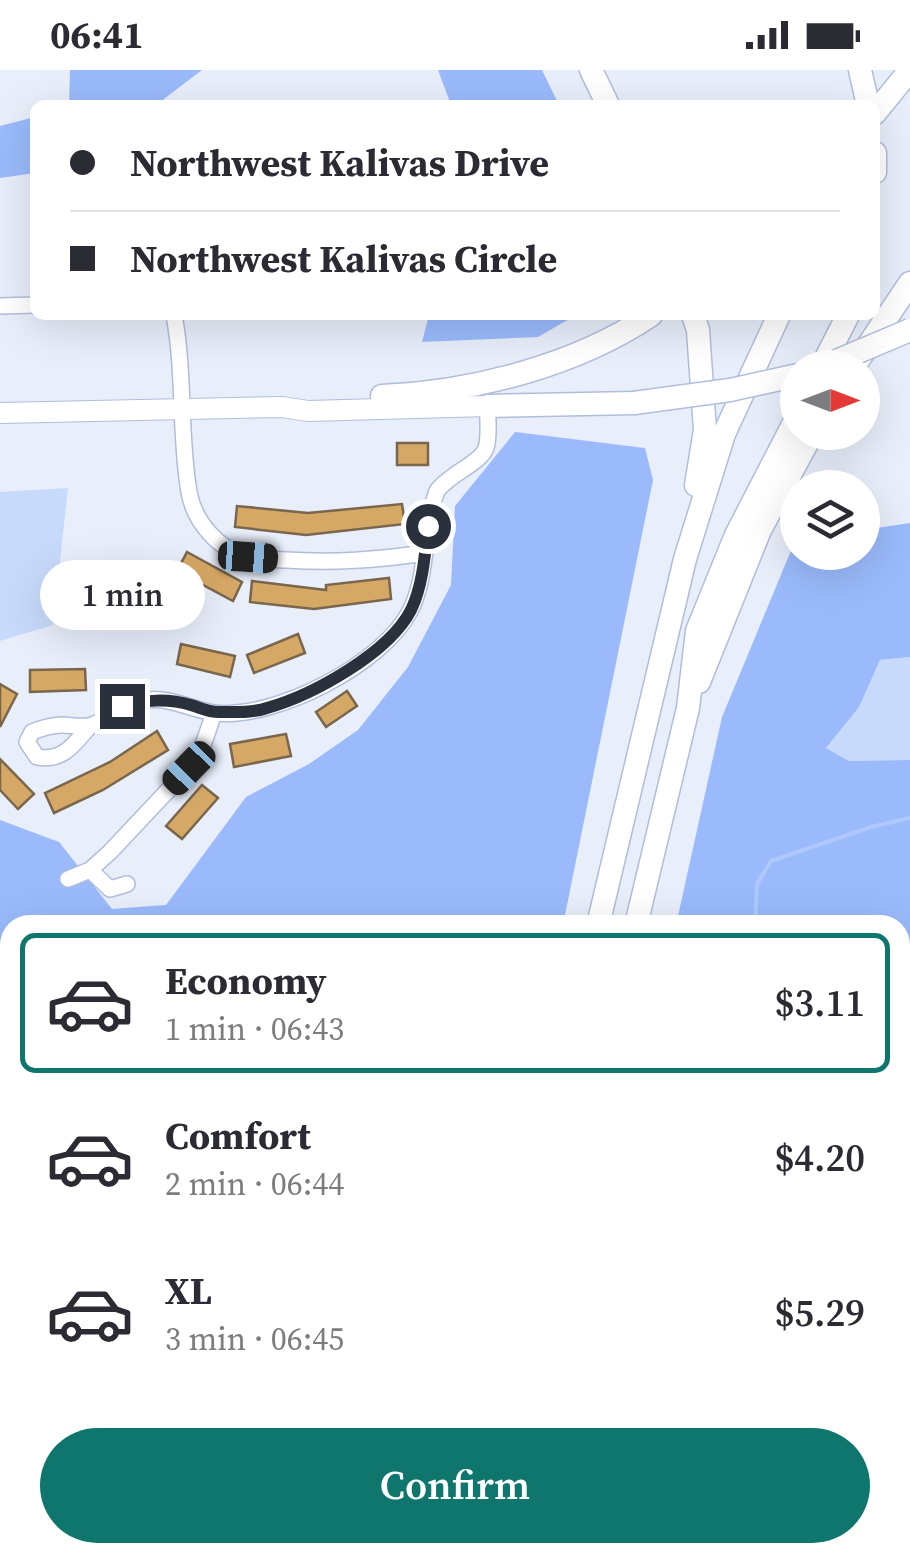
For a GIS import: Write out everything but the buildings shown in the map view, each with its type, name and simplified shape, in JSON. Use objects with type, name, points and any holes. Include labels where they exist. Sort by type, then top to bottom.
[{"type":"highway","points":[[590,70],[605,100]]},
{"type":"highway","points":[[860,70],[872,100]]},
{"type":"highway","points":[[880,106],[910,70]]},
{"type":"highway","points":[[866,350],[910,282]]},
{"type":"highway","points":[[382,396],[457,386],[530,370],[644,320]]},
{"type":"highway","points":[[685,559],[705,430],[695,320]]},
{"type":"highway","points":[[600,915],[685,559],[724,434],[778,320]]},
{"type":"highway","points":[[830,350],[845,320]]},
{"type":"highway","points":[[863,350],[910,330]]},
{"type":"highway","points":[[488,406],[634,402],[730,390],[780,379]]},
{"type":"highway","points":[[638,915],[688,708],[696,631],[736,534],[780,450]]},
{"type":"highway","points":[[688,708],[760,530],[803,450]]},
{"type":"main road","points":[[282,407],[308,400],[382,396]]},
{"type":"main road","points":[[0,413],[488,406]]},
{"type":"street","points":[[0,306],[30,306]]},
{"type":"street","points":[[175,320],[182,370],[189,496],[208,533],[248,557],[341,563],[425,553]]},
{"type":"street","points":[[90,726],[122,706],[150,699],[214,713],[262,710],[293,700],[388,642],[413,606],[436,492],[446,478],[481,457],[486,447],[488,406]]},
{"type":"street","points":[[68,879],[90,870],[189,768],[203,745],[214,713]]},
{"type":"street","points":[[90,870],[110,889],[127,884]]},
{"type":"shaded area","points":[[70,70],[202,70],[163,100],[69,100]]},
{"type":"shaded area","points":[[438,70],[542,70],[557,100],[449,100]]},
{"type":"shaded area","points":[[30,118],[30,174],[0,178],[0,126]]},
{"type":"shaded area","points":[[428,320],[567,320],[538,337],[422,342]]},
{"type":"shaded area","points":[[515,432],[645,448],[653,480],[565,915],[0,915],[0,820],[59,842],[112,909],[166,905],[246,797],[309,764],[358,730],[408,667],[451,585],[455,506]]},
{"type":"shaded area","points":[[68,488],[53,625],[0,641],[0,492]]},
{"type":"shaded area","points":[[910,523],[910,657],[880,660],[859,707],[826,748],[849,761],[910,760],[910,915],[678,915],[722,717],[783,570],[880,570],[880,527]]},
{"type":"shaded area","points":[[910,657],[910,760],[849,761],[826,748],[859,706],[880,660]]},
{"type":"waterway","points":[[755,915],[757,884],[771,861],[910,818]]},
{"type":"route","points":[[122,706],[150,699],[214,713],[262,710],[293,700],[339,674],[388,642],[402,626],[419,588],[428,526]]}]
